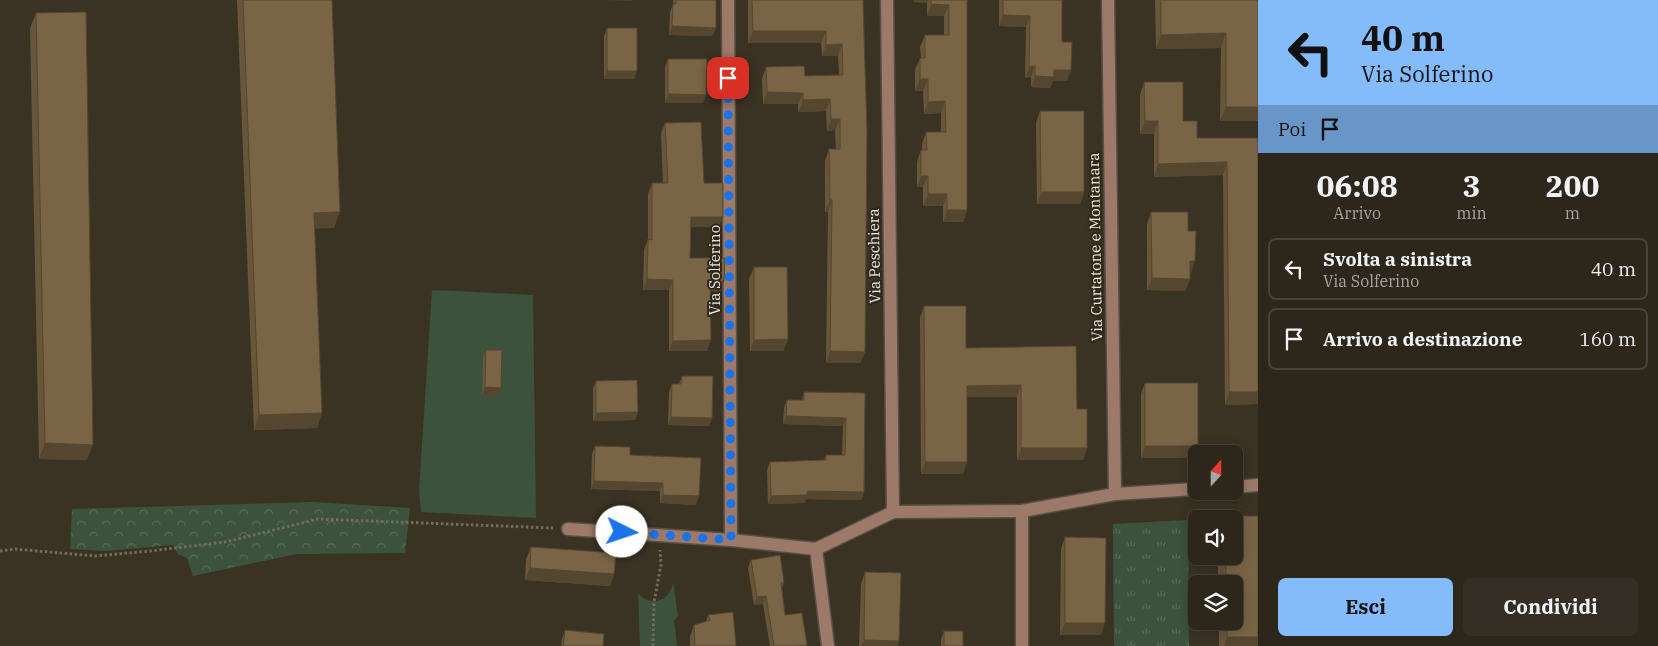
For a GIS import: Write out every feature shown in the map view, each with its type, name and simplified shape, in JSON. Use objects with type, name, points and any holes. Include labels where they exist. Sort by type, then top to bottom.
[{"type":"street","name":"Via Solferino","points":[[728,0],[731,540]]},
{"type":"street","name":"Via Peschiera","points":[[887,0],[893,512]]},
{"type":"street","name":"Via Curtatone e Montanara","points":[[1108,0],[1116,494]]},
{"type":"street","points":[[1243,486],[1258,485]]},
{"type":"street","points":[[568,529],[731,540],[816,549],[893,512],[1022,510],[1116,494],[1188,490]]},
{"type":"street","points":[[1022,510],[1022,646]]},
{"type":"street","points":[[816,549],[828,646]]},
{"type":"path","points":[[0,551],[15,549],[95,556],[150,551],[225,542],[318,519],[568,529]]},
{"type":"path","points":[[653,646],[654,602],[660,565],[659,535]]},
{"type":"green space","points":[[432,290],[533,295],[536,518],[421,512],[419,491]]},
{"type":"green space","points":[[313,502],[410,508],[405,553],[296,554],[193,576],[187,558],[178,554],[173,545],[106,551],[70,549],[72,509]]},
{"type":"green space","points":[[1188,520],[1189,646],[1114,646],[1113,524]]},
{"type":"green space","points":[[673,582],[678,616],[674,621],[677,646],[640,646],[638,593],[649,601],[660,600],[669,594]]},
{"type":"building","points":[[243,0],[332,0],[340,212],[314,213],[322,413],[259,415]]},
{"type":"building","points":[[676,0],[716,0],[716,28],[672,26],[673,4],[676,4]]},
{"type":"building","points":[[752,0],[863,0],[867,132],[865,352],[830,351],[832,200],[830,200],[829,149],[840,149],[840,119],[831,119],[830,99],[803,100],[803,93],[767,92],[766,67],[804,66],[805,76],[843,75],[842,44],[826,45],[826,31],[753,31]]},
{"type":"building","points":[[931,0],[967,0],[967,210],[947,210],[947,194],[928,194],[928,176],[921,176],[921,150],[927,150],[926,132],[946,132],[945,101],[928,102],[928,79],[920,79],[920,58],[925,58],[925,35],[949,35],[949,5],[931,4]]},
{"type":"building","points":[[1003,0],[1062,0],[1062,42],[1072,42],[1071,70],[1054,70],[1054,77],[1035,76],[1035,66],[1029,67],[1030,16],[1003,15]]},
{"type":"building","points":[[1161,0],[1258,0],[1258,107],[1226,107],[1226,33],[1161,35]]},
{"type":"building","points":[[86,12],[93,445],[45,443],[36,13]]},
{"type":"building","points":[[607,28],[637,28],[637,71],[607,71]]},
{"type":"building","points":[[668,59],[707,59],[706,95],[668,94]]},
{"type":"building","points":[[1144,82],[1183,82],[1183,121],[1197,121],[1197,138],[1258,138],[1258,392],[1229,392],[1227,162],[1158,164],[1158,121],[1145,121]]},
{"type":"building","points":[[1040,111],[1084,111],[1084,192],[1041,192]]},
{"type":"building","points":[[701,122],[704,183],[723,183],[723,217],[691,217],[690,258],[725,258],[724,281],[710,281],[711,340],[673,341],[673,280],[647,279],[648,239],[652,240],[652,183],[668,183],[665,123]]},
{"type":"building","points":[[1151,212],[1188,212],[1188,231],[1196,231],[1195,261],[1190,261],[1190,279],[1152,278]]},
{"type":"building","points":[[754,267],[787,267],[788,339],[754,340]]},
{"type":"building","points":[[924,306],[966,306],[966,348],[1076,346],[1077,409],[1087,409],[1087,448],[1021,448],[1021,385],[967,386],[967,462],[925,462]]},
{"type":"building","points":[[486,350],[502,350],[501,388],[485,387]]},
{"type":"building","points":[[682,376],[713,376],[712,418],[671,417],[672,384],[681,384]]},
{"type":"building","points":[[637,380],[638,412],[596,413],[596,381]]},
{"type":"building","points":[[1145,383],[1198,383],[1198,445],[1145,446]]},
{"type":"building","points":[[804,392],[865,393],[864,492],[807,491],[807,495],[771,496],[770,462],[826,460],[826,455],[845,455],[846,418],[786,416],[787,400],[804,400]]},
{"type":"building","points":[[595,446],[630,447],[630,455],[701,458],[699,496],[663,495],[663,483],[594,481]]},
{"type":"building","points":[[1243,516],[1258,516],[1258,637],[1227,637],[1227,630],[1243,630],[1243,575],[1226,575],[1226,565],[1243,565]]},
{"type":"building","points":[[1065,537],[1106,538],[1105,623],[1065,623]]},
{"type":"building","points":[[531,547],[616,553],[614,574],[530,568]]},
{"type":"building","points":[[780,555],[784,582],[781,583],[785,615],[802,613],[807,645],[774,646],[766,596],[757,597],[751,560]]},
{"type":"building","points":[[865,572],[901,573],[899,641],[864,640]]},
{"type":"building","points":[[733,612],[736,646],[695,646],[694,625],[710,620],[708,615]]},
{"type":"building","points":[[565,630],[604,634],[603,646],[563,646]]},
{"type":"building","points":[[944,631],[963,631],[963,646],[944,646]]},
{"type":"route","points":[[622,532],[731,540],[728,78]]}]
